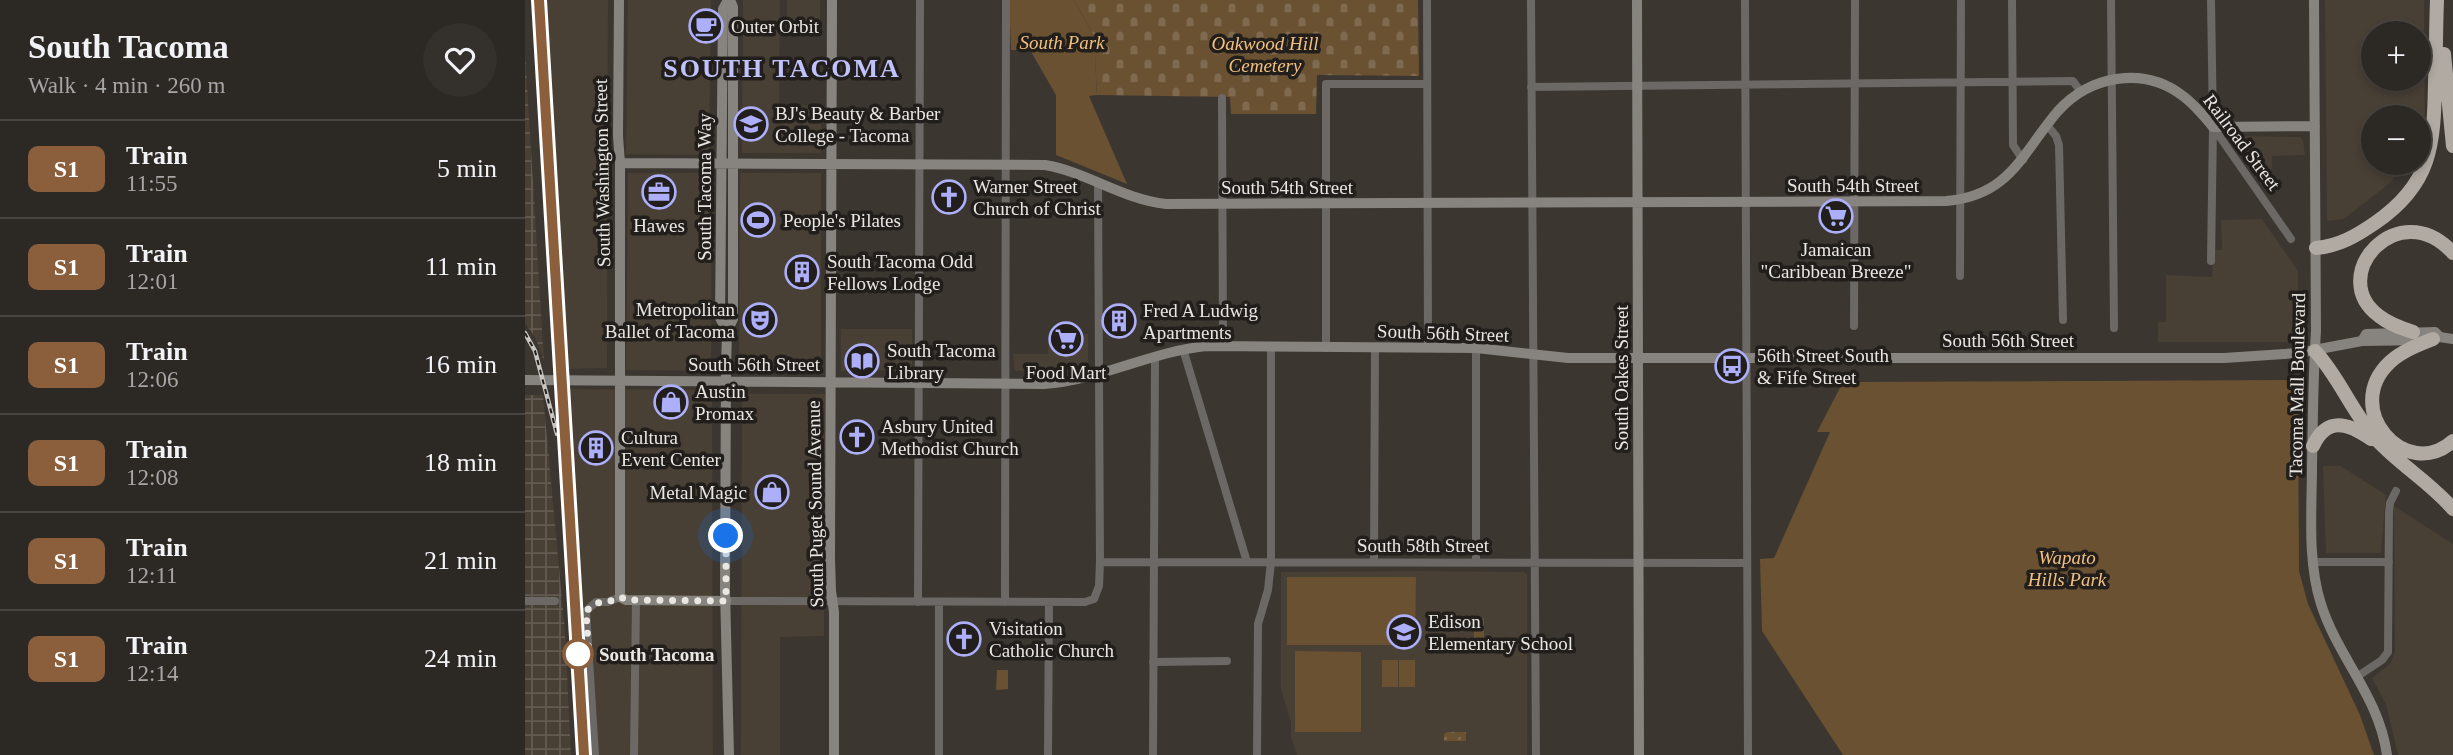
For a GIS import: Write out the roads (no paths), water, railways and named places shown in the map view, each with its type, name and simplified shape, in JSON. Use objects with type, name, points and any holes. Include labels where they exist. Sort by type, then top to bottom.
[{"type":"highway","points":[[2437,0],[2453,146]]},
{"type":"highway","points":[[2316,247],[2342,243],[2378,221],[2408,193],[2425,167],[2431,152],[2434,127],[2437,0]]},
{"type":"highway","points":[[2413,332],[2391,324],[2371,308],[2362,288],[2366,258],[2383,239],[2401,232],[2430,236],[2453,253]]},
{"type":"highway","points":[[2436,338],[2401,354],[2381,372],[2374,391],[2372,410],[2374,420],[2384,435],[2406,450],[2435,451],[2453,441]]},
{"type":"highway","points":[[2315,351],[2329,367],[2366,426],[2403,465]]},
{"type":"highway","points":[[2313,446],[2321,431],[2330,426],[2344,426],[2368,437],[2438,493],[2453,509]]},
{"type":"street","name":"South Washington Street","points":[[619,0],[620,597]]},
{"type":"street","name":"South Tacoma Way","points":[[729,0],[723,9],[733,319],[727,331],[726,382],[729,755]]},
{"type":"street","name":"South Puget Sound Avenue","points":[[832,0],[831,580],[834,602],[834,755]]},
{"type":"street","points":[[918,602],[920,0]]},
{"type":"street","points":[[1005,602],[1006,0]]},
{"type":"street","points":[[1426,0],[1428,347]]},
{"type":"street","points":[[1531,0],[1536,755]]},
{"type":"street","name":"South Oakes Street","points":[[1637,0],[1639,755]]},
{"type":"street","points":[[1745,0],[1748,755]]},
{"type":"street","points":[[1854,326],[1855,0]]},
{"type":"street","points":[[1960,276],[1961,0]]},
{"type":"street","points":[[2012,0],[2013,145],[2023,160]]},
{"type":"street","points":[[2111,0],[2114,328]]},
{"type":"street","points":[[2211,0],[2211,261]]},
{"type":"street","name":"Tacoma Mall Boulevard","points":[[2314,0],[2316,247],[2313,562],[2325,616],[2379,719],[2387,755]]},
{"type":"street","name":"Railroad Street","points":[[2111,79],[2135,78],[2161,83],[2184,97],[2213,127],[2291,239]]},
{"type":"street","points":[[1960,200],[1990,189],[2007,177],[2066,104],[2081,92],[2111,79]]},
{"type":"street","points":[[1531,87],[2073,81],[2081,92]]},
{"type":"street","points":[[1326,348],[1326,84],[1427,83]]},
{"type":"street","points":[[1222,98],[1223,346]]},
{"type":"street","points":[[2047,125],[2059,145],[2063,320]]},
{"type":"street","points":[[2213,127],[2315,126]]},
{"type":"street","name":"South 54th Street","points":[[620,163],[1007,163],[1052,166],[1146,202],[1221,205],[1855,203],[1960,200]]},
{"type":"street","points":[[595,755],[586,611],[596,603],[620,597],[627,600],[1085,602],[1095,597],[1099,586],[1100,562],[1098,184]]},
{"type":"street","name":"South 56th Street","points":[[2362,341],[2366,334],[2413,332],[2435,332],[2436,338]]},
{"type":"street","name":"South 56th Street","points":[[525,380],[1056,383],[1184,349],[1223,346],[1476,348],[1533,355],[1638,357],[2243,358],[2315,351],[2362,341],[2453,339]]},
{"type":"street","points":[[1257,755],[1258,624],[1268,590],[1271,562],[1271,348]]},
{"type":"street","points":[[1374,562],[1375,348]]},
{"type":"street","points":[[1476,348],[1476,562]]},
{"type":"street","points":[[1184,349],[1247,562]]},
{"type":"street","points":[[1153,755],[1155,356]]},
{"type":"street","points":[[2358,676],[2382,660],[2388,652],[2389,509],[2396,491]]},
{"type":"street","name":"South 58th Street","points":[[1100,562],[1747,562]]},
{"type":"street","points":[[2313,562],[2389,562]]},
{"type":"street","points":[[634,755],[636,600]]},
{"type":"street","points":[[525,601],[555,601]]},
{"type":"street","points":[[939,602],[939,755]]},
{"type":"street","points":[[1048,755],[1049,602]]},
{"type":"street","points":[[1153,662],[1227,661]]},
{"type":"railway","points":[[539,0],[584,755]]},
{"type":"railway","points":[[525,333],[535,351],[557,434]]},
{"type":"train","name":"S1","points":[[539,0],[584,755]]},
{"type":"place","name":"Outer Orbit","points":[[706,26]]},
{"type":"place","name":"BJ's Beauty & Barber College - Tacoma","points":[[751,124]]},
{"type":"place","name":"Hawes","points":[[659,192]]},
{"type":"place","name":"Warner Street Church of Christ","points":[[949,197]]},
{"type":"place","name":"Jamaican \"Caribbean Breeze\"","points":[[1836,216]]},
{"type":"place","name":"People's Pilates","points":[[758,220]]},
{"type":"place","name":"South Tacoma Odd Fellows Lodge","points":[[802,272]]},
{"type":"place","name":"Metropolitan Ballet of Tacoma","points":[[760,320]]},
{"type":"place","name":"Fred A Ludwig Apartments","points":[[1119,321]]},
{"type":"place","name":"Food Mart","points":[[1066,339]]},
{"type":"place","name":"South Tacoma Library","points":[[862,361]]},
{"type":"place","name":"56th Street South & Fife Street","points":[[1732,366]]},
{"type":"place","name":"Austin Promax","points":[[671,402]]},
{"type":"place","name":"Asbury United Methodist Church","points":[[857,437]]},
{"type":"place","name":"Cultura Event Center","points":[[596,448]]},
{"type":"place","name":"Metal Magic","points":[[772,492]]},
{"type":"place","name":"Edison Elementary School","points":[[1404,632]]},
{"type":"place","name":"Visitation Catholic Church","points":[[964,639]]},
{"type":"place","name":"South Tacoma","points":[[578,654]]},
{"type":"district","name":"SOUTH TACOMA","points":[[782,68]]},
{"type":"park label","name":"South Park","points":[[1062,42]]},
{"type":"park label","name":"Oakwood Hill Cemetery","points":[[1265,54]]},
{"type":"park label","name":"Wapato Hills Park","points":[[2067,568]]}]
